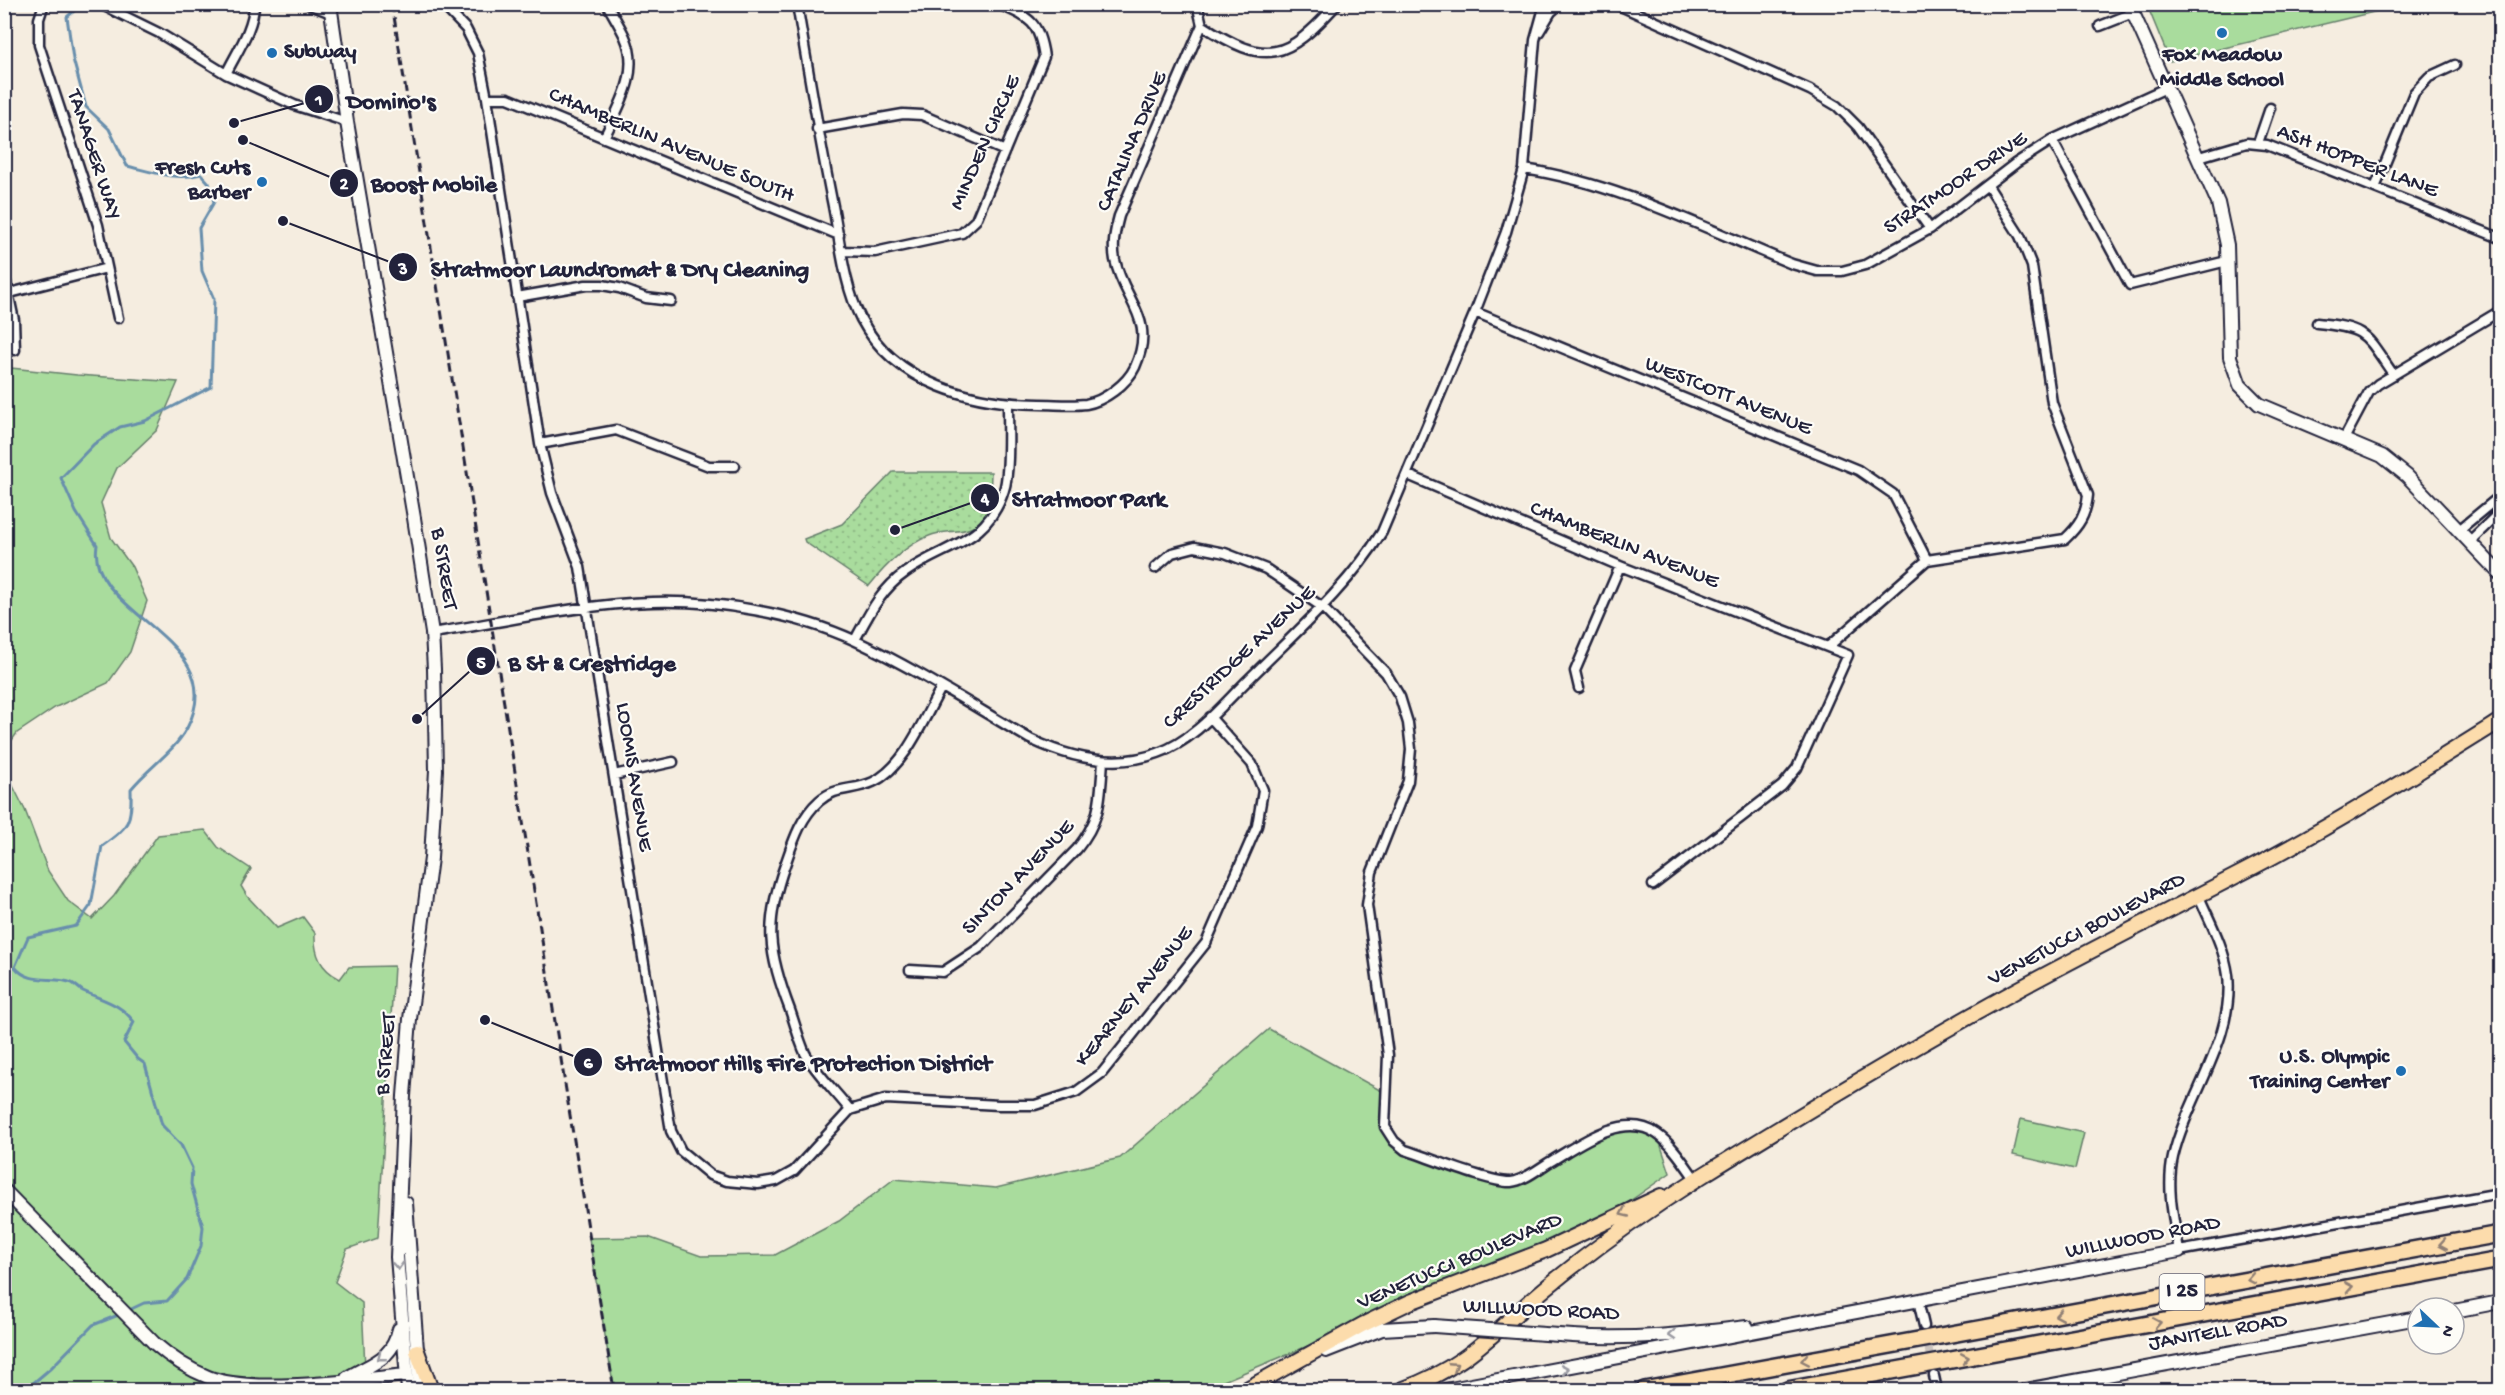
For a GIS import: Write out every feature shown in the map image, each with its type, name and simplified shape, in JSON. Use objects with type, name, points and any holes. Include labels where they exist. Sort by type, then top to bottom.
[{"type":"highway","name":"I 25","points":[[1644,1390],[2500,1234]]},
{"type":"highway","name":"I 25","points":[[1787,1390],[2500,1260]]},
{"type":"main road","name":"B STREET","points":[[330,9],[432,633],[435,798],[429,885],[410,1019],[397,1257],[408,1390]]},
{"type":"main road","points":[[2131,9],[2218,204],[2224,226],[2228,261],[2230,357],[2240,385],[2259,404],[2382,456],[2393,464],[2500,574]]},
{"type":"main road","name":"VENETUCCI BOULEVARD","points":[[1401,1390],[1423,1383],[1449,1370],[1475,1352],[1541,1292],[1585,1256],[1696,1180],[1900,1057],[2018,990],[2308,836],[2500,721]]},
{"type":"main road","name":"B STREET","points":[[402,1145],[420,1390]]},
{"type":"main road","name":"VENETUCCI BOULEVARD","points":[[1245,1390],[1294,1365],[1362,1325],[1410,1302],[1546,1250],[1696,1180]]},
{"type":"main road","points":[[4,1190],[154,1342],[170,1356],[210,1378],[274,1387],[406,1375]]},
{"type":"main road","name":"WILLWOOD ROAD","points":[[1445,1390],[1777,1329],[1793,1323],[2179,1251]]},
{"type":"main road","points":[[2466,1309],[2500,1302]]},
{"type":"main road","points":[[343,1381],[385,1357],[396,1342],[401,1319]]},
{"type":"main road","name":"JANITELL ROAD","points":[[2025,1390],[2406,1320]]},
{"type":"main road","name":"WILLWOOD ROAD","points":[[1294,1365],[1382,1329],[1434,1326],[1601,1338],[1693,1334],[1775,1323],[1793,1323]]},
{"type":"main road","points":[[417,1351],[431,1390]]},
{"type":"street","name":"TANAGER WAY","points":[[44,4],[39,19],[39,45],[98,225],[118,318]]},
{"type":"street","points":[[226,74],[247,33],[254,12],[254,4]]},
{"type":"street","points":[[308,4],[330,9]]},
{"type":"street","name":"LOOMIS AVENUE","points":[[442,4],[466,29],[478,53],[487,98],[540,444],[552,494],[580,567],[589,609],[671,1131],[681,1151],[710,1175],[727,1181],[758,1184],[776,1181],[794,1171],[850,1110]]},
{"type":"street","points":[[604,138],[629,82],[631,61],[626,38],[607,4]]},
{"type":"street","name":"CATALINA DRIVE","points":[[797,4],[817,129],[846,276],[861,319],[878,342],[899,364],[952,392],[1008,404],[1088,404],[1118,389],[1134,368],[1143,339],[1140,321],[1116,262],[1113,241],[1119,216],[1202,25]]},
{"type":"street","name":"MINDEN CIRCLE","points":[[842,251],[875,252],[962,233],[976,220],[1044,57],[1041,35],[1029,18],[998,4]]},
{"type":"street","points":[[1197,4],[1202,25],[1230,43],[1257,52],[1285,50],[1309,35],[1337,4]]},
{"type":"street","name":"CRESTRIDGE AVENUE","points":[[432,633],[589,609],[652,602],[705,604],[764,613],[795,620],[855,640],[1043,745],[1070,755],[1103,761],[1142,758],[1160,753],[1190,735],[1210,717],[1322,607],[1364,561],[1382,532],[1408,475],[1506,232],[1524,169],[1535,40],[1545,4]]},
{"type":"street","name":"CRESTRIDGE AVENUE","points":[[1535,40],[1551,12],[1560,4]]},
{"type":"street","points":[[1616,4],[1810,90],[1838,106],[1858,127],[1930,229]]},
{"type":"street","points":[[100,5],[159,33],[226,74],[294,105],[347,122]]},
{"type":"street","points":[[2100,26],[2131,9]]},
{"type":"street","points":[[2375,188],[2414,93],[2429,77],[2455,65]]},
{"type":"street","name":"STRATMOOR DRIVE","points":[[1524,169],[1597,184],[1792,264],[1817,271],[1842,271],[1865,265],[1930,229],[2016,163],[2052,140],[2166,88]]},
{"type":"street","name":"CHAMBERLIN AVENUE SOUTH","points":[[487,98],[508,98],[839,235]]},
{"type":"street","points":[[2258,143],[2270,108]]},
{"type":"street","points":[[817,129],[903,114],[922,115],[1005,151]]},
{"type":"street","points":[[2052,140],[2130,285],[2228,261]]},
{"type":"street","name":"ASH HOPPER LANE","points":[[2199,157],[2247,143],[2278,148],[2500,238]]},
{"type":"street","points":[[1829,646],[1927,560],[2065,540],[2079,526],[2086,511],[2088,495],[2052,403],[2032,266],[2020,236],[1988,186]]},
{"type":"street","points":[[10,292],[107,268]]},
{"type":"street","points":[[4,273],[10,292],[15,350]]},
{"type":"street","points":[[517,297],[586,285],[602,285],[619,288],[646,298],[671,301]]},
{"type":"street","points":[[2344,439],[2369,392],[2393,374],[2500,311]]},
{"type":"street","name":"WESTCOTT AVENUE","points":[[1475,312],[1858,470],[1893,494],[1927,560]]},
{"type":"street","points":[[2317,323],[2345,326],[2361,332],[2393,374]]},
{"type":"street","points":[[855,640],[880,595],[906,572],[973,537],[985,527],[997,509],[1005,487],[1008,404]]},
{"type":"street","points":[[540,444],[616,430],[709,466],[735,466]]},
{"type":"street","name":"CHAMBERLIN AVENUE","points":[[1408,475],[1620,567],[1848,655],[1797,768],[1782,786],[1653,885]]},
{"type":"street","points":[[2459,530],[2494,501],[2500,501]]},
{"type":"street","points":[[2470,541],[2500,512]]},
{"type":"street","points":[[1155,568],[1172,553],[1195,547],[1225,553],[1266,569],[1284,579],[1322,607],[1386,673],[1400,697],[1408,723],[1411,749],[1408,781],[1372,873],[1367,905],[1388,1055],[1386,1127],[1394,1142],[1405,1150],[1491,1179],[1511,1182],[1525,1177],[1609,1130],[1627,1126],[1641,1127],[1657,1134],[1696,1180]]},
{"type":"street","points":[[1579,688],[1575,671],[1620,567]]},
{"type":"street","points":[[850,1110],[806,1054],[776,972],[771,940],[773,897],[794,839],[806,815],[820,800],[835,790],[859,788],[889,771],[902,756],[941,688]]},
{"type":"street","name":"KEARNEY AVENUE","points":[[850,1110],[886,1099],[999,1105],[1035,1104],[1076,1092],[1102,1073],[1206,943],[1257,826],[1263,790],[1252,764],[1210,717]]},
{"type":"street","name":"SINTON AVENUE","points":[[910,970],[943,972],[981,947],[1077,849],[1091,831],[1099,810],[1103,761]]},
{"type":"street","points":[[614,774],[673,762]]},
{"type":"street","points":[[2179,1251],[2172,1209],[2170,1177],[2173,1157],[2181,1130],[2224,1022],[2228,989],[2221,946],[2198,894]]},
{"type":"street","name":"WILLWOOD ROAD","points":[[2179,1251],[2500,1193]]},
{"type":"street","points":[[1918,1300],[1924,1326]]},
{"type":"street","points":[[1934,1376],[1937,1390]]},
{"type":"green space","name":"Fox Meadow Middle School","points":[[2147,5],[2403,5],[2170,61]]},
{"type":"green space","points":[[11,368],[178,382],[157,430],[117,468],[101,503],[111,538],[132,567],[147,601],[130,652],[108,683],[56,707],[17,733],[5,750],[4,371]]},
{"type":"green space","points":[[893,472],[991,472],[989,503],[983,519],[977,525],[969,529],[936,534],[920,540],[896,557],[869,586],[805,542],[804,539],[842,524]]},
{"type":"green space","points":[[4,768],[25,810],[48,871],[68,901],[92,919],[114,896],[158,835],[205,830],[218,847],[251,869],[241,886],[247,896],[277,928],[303,917],[315,933],[317,954],[323,966],[333,975],[340,979],[349,967],[394,966],[378,1238],[347,1249],[335,1282],[362,1303],[366,1390],[5,1390]]},
{"type":"green space","points":[[1269,1029],[1387,1094],[1386,1127],[1405,1150],[1491,1179],[1524,1177],[1590,1139],[1627,1126],[1657,1134],[1670,1173],[1591,1228],[1202,1390],[614,1390],[589,1238],[648,1237],[701,1256],[775,1255],[839,1221],[894,1179],[996,1188],[1120,1158]]},
{"type":"green space","points":[[2021,1119],[2084,1133],[2075,1169],[2013,1155]]},
{"type":"waterway","points":[[77,4],[75,10],[67,17],[73,59],[86,107],[109,129],[127,166],[182,177],[201,174],[209,183],[214,202],[199,228],[202,271],[214,299],[211,387],[145,421],[120,427],[94,444],[61,478],[76,512],[97,545],[99,569],[113,590],[176,649],[191,672],[196,697],[182,737],[131,789],[131,809],[127,823],[118,834],[102,846],[91,905],[76,926],[28,937],[15,967],[21,973],[35,978],[72,983],[83,991],[117,1006],[129,1016],[134,1022],[124,1042],[145,1064],[162,1125],[181,1145],[192,1168],[191,1184],[203,1227],[201,1246],[187,1279],[167,1301],[144,1303],[127,1311]]},
{"type":"waterway","points":[[25,1390],[51,1368],[93,1325],[121,1314]]},
{"type":"tunnel","points":[[1926,1335],[1932,1367]]},
{"type":"railway","points":[[392,4],[614,1390]]},
{"type":"place","name":"Fox Meadow Middle School","points":[[2222,33]]},
{"type":"place","name":"Subway","points":[[272,53]]},
{"type":"place","name":"Domino's","points":[[234,123]]},
{"type":"place","name":"Boost Mobile","points":[[243,140]]},
{"type":"place","name":"Fresh Cuts Barber","points":[[262,182]]},
{"type":"place","name":"Stratmoor Laundromat & Dry Cleaning","points":[[283,221]]},
{"type":"place","name":"Stratmoor Park","points":[[895,530]]},
{"type":"place","name":"B St & Crestridge","points":[[417,719]]},
{"type":"place","name":"Stratmoor Hills Fire Protection District","points":[[485,1020]]},
{"type":"place","name":"U.S. Olympic Training Center","points":[[2401,1071]]}]
